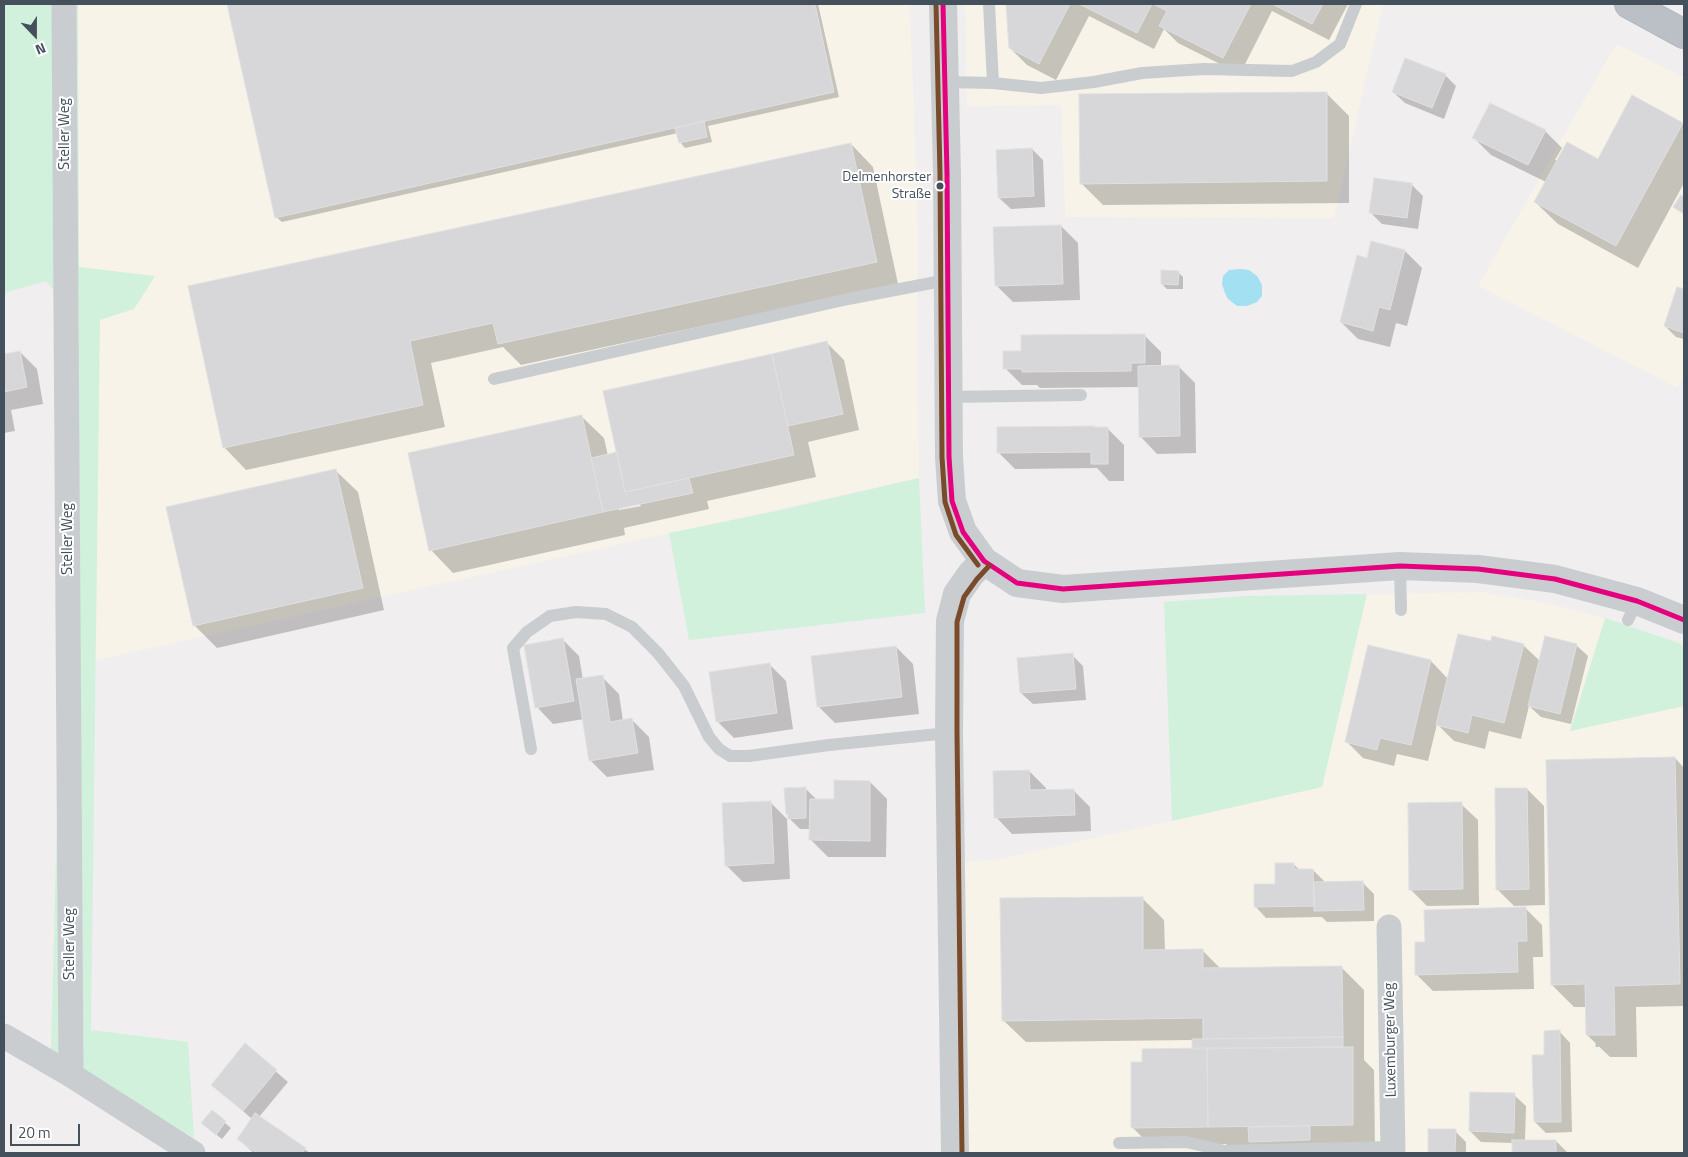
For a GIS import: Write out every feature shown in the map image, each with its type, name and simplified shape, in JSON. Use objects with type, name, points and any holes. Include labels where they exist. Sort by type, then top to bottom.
[{"type":"highway","points":[[1629,4],[1684,34]]},
{"type":"street","name":"Steller Weg","points":[[64,4],[71,1075]]},
{"type":"street","points":[[943,4],[949,457],[952,501],[962,532],[984,561],[1017,583],[1063,589],[1400,566],[1478,569],[1555,579],[1632,610],[1684,620]]},
{"type":"street","points":[[955,1153],[949,733],[950,621],[957,594],[971,574],[984,561]]},
{"type":"street","name":"Luxemburger Weg","points":[[1388,927],[1393,1150]]},
{"type":"street","points":[[4,1036],[71,1075],[193,1153]]},
{"type":"lane","points":[[989,4],[993,83]]},
{"type":"lane","points":[[945,82],[993,83],[1041,88],[1094,82],[1142,73],[1204,69],[1292,71],[1316,62],[1340,44],[1356,4]]},
{"type":"lane","points":[[494,379],[848,299],[947,280]]},
{"type":"lane","points":[[949,397],[1080,394]]},
{"type":"lane","points":[[1400,566],[1401,610]]},
{"type":"lane","points":[[531,749],[513,648],[527,632],[550,616],[576,612],[606,614],[632,627],[658,653],[684,686],[709,737],[719,749],[730,756],[748,756],[829,745],[949,733]]},
{"type":"lane","points":[[1119,1143],[1186,1142],[1225,1151],[1393,1150]]},
{"type":"path","points":[[1597,1047],[1598,1035]]},
{"type":"shaded area","points":[[78,4],[910,4],[917,197],[919,478],[79,664]]},
{"type":"shaded area","points":[[965,4],[1383,4],[1334,218],[1065,217],[1061,105],[967,106]]},
{"type":"shaded area","points":[[1616,44],[1684,77],[1684,377],[1678,388],[1478,286]]},
{"type":"shaded area","points":[[1482,592],[1547,603],[1605,618],[1570,731],[1684,706],[1684,1153],[967,1153],[963,862],[1000,859],[1322,787],[1367,594]]},
{"type":"green space","points":[[4,4],[78,4],[79,267],[155,276],[134,309],[100,320],[91,1030],[188,1042],[194,1138],[51,1053],[70,308],[46,281],[4,293]]},
{"type":"green space","points":[[919,478],[925,613],[689,640],[669,533],[772,512]]},
{"type":"green space","points":[[1367,594],[1322,787],[1172,821],[1164,602],[1245,596]]},
{"type":"green space","points":[[1605,618],[1684,646],[1684,706],[1570,731]]},
{"type":"water","points":[[1229,270],[1249,270],[1257,276],[1262,285],[1262,296],[1257,302],[1247,306],[1237,306],[1228,299],[1222,284],[1223,276]]},
{"type":"building","points":[[227,4],[815,4],[834,92],[275,218]]},
{"type":"building","points":[[1006,4],[1070,4],[1039,64],[1009,48]]},
{"type":"building","points":[[1079,4],[1152,4],[1137,33]]},
{"type":"building","points":[[1153,4],[1251,4],[1223,58],[1159,26],[1167,11]]},
{"type":"building","points":[[1272,4],[1323,4],[1312,24]]},
{"type":"building","points":[[1405,58],[1446,74],[1432,108],[1392,92]]},
{"type":"building","points":[[1327,92],[1327,181],[1080,184],[1079,94]]},
{"type":"building","points":[[1632,95],[1683,123],[1616,246],[1534,202],[1567,142],[1598,159]]},
{"type":"building","points":[[1490,103],[1546,130],[1528,165],[1472,138]]},
{"type":"building","points":[[704,121],[707,137],[679,143],[675,128]]},
{"type":"building","points":[[851,143],[877,262],[498,344],[493,323],[410,341],[423,405],[223,448],[188,286]]},
{"type":"building","points":[[1032,148],[1034,196],[998,198],[996,150]]},
{"type":"building","points":[[1374,178],[1412,183],[1407,218],[1369,213]]},
{"type":"building","points":[[1681,195],[1684,197],[1684,214],[1673,207]]},
{"type":"building","points":[[1061,225],[1063,284],[995,286],[993,227]]},
{"type":"building","points":[[1371,241],[1405,250],[1390,310],[1379,307],[1373,331],[1340,322],[1357,255],[1367,258]]},
{"type":"building","points":[[1161,270],[1179,271],[1178,285],[1161,284]]},
{"type":"building","points":[[1677,287],[1684,289],[1684,333],[1664,326]]},
{"type":"building","points":[[1145,334],[1145,363],[1131,363],[1131,371],[1022,372],[1022,369],[1003,369],[1003,351],[1021,351],[1021,335]]},
{"type":"building","points":[[827,341],[843,414],[788,426],[772,354]]},
{"type":"building","points":[[20,351],[27,387],[4,392],[4,354]]},
{"type":"building","points":[[772,354],[794,455],[625,492],[603,391]]},
{"type":"building","points":[[1179,365],[1180,436],[1139,437],[1138,366]]},
{"type":"building","points":[[582,415],[603,512],[429,551],[408,453]]},
{"type":"building","points":[[997,427],[1108,427],[1108,464],[1091,464],[1091,452],[997,453]]},
{"type":"building","points":[[617,452],[625,492],[689,478],[693,493],[603,512],[591,458]]},
{"type":"building","points":[[336,469],[363,588],[193,626],[166,507]]},
{"type":"building","points":[[1458,634],[1491,641],[1492,636],[1524,644],[1504,723],[1472,715],[1468,733],[1436,725]]},
{"type":"building","points":[[1545,636],[1577,644],[1560,714],[1528,706]]},
{"type":"building","points":[[563,638],[574,701],[535,708],[524,645]]},
{"type":"building","points":[[1368,645],[1431,660],[1411,745],[1380,738],[1377,750],[1345,742]]},
{"type":"building","points":[[896,646],[902,697],[817,707],[811,656]]},
{"type":"building","points":[[1073,653],[1076,689],[1020,693],[1017,658]]},
{"type":"building","points":[[770,663],[777,713],[716,722],[709,672]]},
{"type":"building","points":[[603,675],[610,722],[632,718],[638,753],[589,761],[576,679]]},
{"type":"building","points":[[1675,757],[1680,984],[1614,986],[1615,1035],[1586,1035],[1585,984],[1551,985],[1546,760]]},
{"type":"building","points":[[1029,770],[1030,790],[1074,789],[1075,815],[994,818],[993,771]]},
{"type":"building","points":[[834,780],[870,781],[870,841],[809,840],[810,799],[834,799]]},
{"type":"building","points":[[806,787],[806,818],[788,819],[784,788]]},
{"type":"building","points":[[1495,788],[1527,788],[1529,889],[1496,890]]},
{"type":"building","points":[[771,801],[774,863],[725,866],[722,803]]},
{"type":"building","points":[[1462,802],[1463,889],[1409,890],[1408,803]]},
{"type":"building","points":[[1275,863],[1294,863],[1294,869],[1313,869],[1314,906],[1254,907],[1254,884],[1275,884]]},
{"type":"building","points":[[1363,881],[1364,910],[1314,911],[1314,882]]},
{"type":"building","points":[[1143,897],[1143,950],[1203,949],[1203,968],[1342,966],[1343,1037],[1203,1039],[1203,1018],[1002,1021],[1000,898]]},
{"type":"building","points":[[1526,907],[1527,941],[1517,941],[1518,972],[1415,975],[1415,942],[1425,942],[1424,910]]},
{"type":"building","points":[[1560,1030],[1561,1122],[1534,1122],[1532,1055],[1544,1055],[1544,1031]]},
{"type":"building","points":[[1343,1037],[1343,1047],[1192,1049],[1192,1039]]},
{"type":"building","points":[[245,1043],[277,1070],[243,1111],[211,1085]]},
{"type":"building","points":[[1353,1047],[1353,1125],[1208,1127],[1207,1048]]},
{"type":"building","points":[[1207,1048],[1208,1127],[1131,1128],[1131,1062],[1142,1062],[1142,1049]]},
{"type":"building","points":[[1470,1092],[1515,1093],[1514,1133],[1469,1131]]},
{"type":"building","points":[[212,1110],[226,1121],[216,1135],[201,1123]]},
{"type":"building","points":[[255,1113],[306,1148],[302,1153],[257,1153],[237,1139]]},
{"type":"building","points":[[1310,1126],[1310,1140],[1249,1142],[1248,1127]]},
{"type":"building","points":[[1428,1129],[1456,1129],[1455,1153],[1428,1153]]},
{"type":"building","points":[[1512,1140],[1556,1140],[1556,1153],[1512,1153]]},
{"type":"transit line","points":[[936,4],[940,174],[942,457],[945,502],[956,535],[978,565]]},
{"type":"transit line","points":[[943,4],[947,174],[949,457],[952,501],[963,532],[984,561],[1017,583],[1063,589],[1400,566],[1478,569],[1555,579],[1637,601],[1684,620]]},
{"type":"transit line","points":[[962,1153],[957,622],[964,597],[989,566]]},
{"type":"place","name":"Delmenhorster Straße","points":[[940,186]]}]
